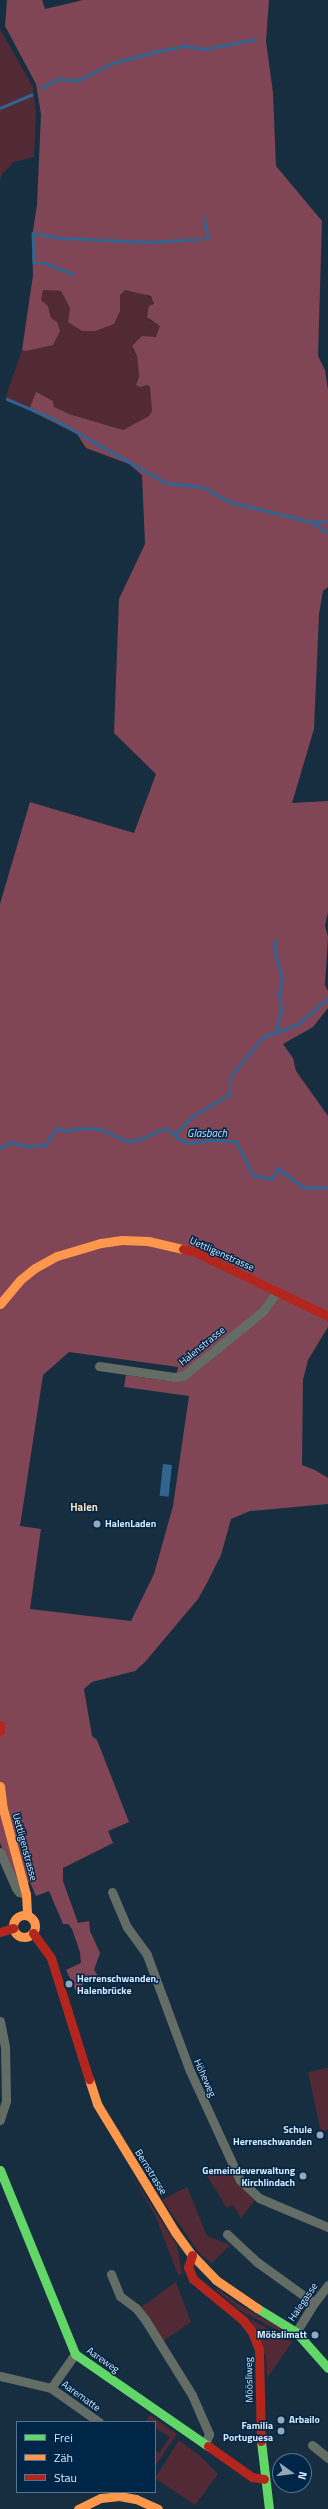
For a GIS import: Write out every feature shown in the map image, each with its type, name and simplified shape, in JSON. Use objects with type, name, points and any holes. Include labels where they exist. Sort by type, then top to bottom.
[{"type":"main road","name":"Uettligenstrasse","points":[[0,1304],[20,1280],[35,1268],[57,1256],[80,1248],[122,1240],[148,1241],[195,1252],[328,1316]]},
{"type":"main road","points":[[0,1725],[0,1731]]},
{"type":"main road","name":"Uettligenstrasse","points":[[0,1786],[3,1809],[26,1894],[27,1915]]},
{"type":"main road","points":[[27,1915],[35,1922],[33,1933],[28,1936],[20,1936],[13,1928],[16,1918],[27,1915]]},
{"type":"main road","points":[[0,1932],[13,1928]]},
{"type":"main road","name":"Bernstrasse","points":[[33,1933],[45,1947],[51,1958],[97,2104],[132,2164],[191,2258],[235,2294],[296,2332],[328,2368]]},
{"type":"main road","name":"Aareweg","points":[[0,2170],[75,2354],[252,2477],[264,2479]]},
{"type":"main road","name":"Möösliweg","points":[[191,2258],[188,2271],[199,2285],[243,2320],[252,2332],[259,2350],[262,2368],[260,2449],[269,2509]]},
{"type":"main road","points":[[78,2509],[101,2498],[119,2496],[136,2499],[158,2509]]},
{"type":"street","name":"Halenstrasse","points":[[99,1366],[181,1377],[263,1311],[277,1291]]},
{"type":"street","points":[[0,1852],[16,1888],[19,1892],[26,1894]]},
{"type":"street","name":"Höheweg","points":[[112,1892],[127,1927],[147,1954],[190,2071],[240,2180],[259,2198],[328,2227]]},
{"type":"street","points":[[0,2021],[5,2047],[6,2100],[0,2120]]},
{"type":"street","points":[[227,2234],[257,2262],[314,2303]]},
{"type":"street","points":[[111,2274],[120,2296],[136,2308],[146,2321],[192,2395],[209,2434],[206,2444]]},
{"type":"street","name":"Halegasse","points":[[296,2332],[314,2303],[328,2285]]},
{"type":"street","name":"Aarematte","points":[[51,2388],[75,2354]]},
{"type":"street","name":"Aarematte","points":[[0,2376],[51,2388],[98,2421]]},
{"type":"street","points":[[312,2445],[328,2458]]},
{"type":"shaded area","points":[[7,0],[42,0],[45,9],[83,0],[269,0],[266,41],[273,93],[276,166],[322,221],[318,356],[325,370],[328,390],[328,587],[323,591],[319,614],[314,729],[292,803],[328,801],[328,912],[325,926],[328,937],[325,985],[328,991],[328,1008],[313,1027],[283,1044],[293,1058],[296,1071],[328,1116],[328,1327],[308,1360],[303,1380],[302,1465],[315,1470],[328,1478],[328,1504],[250,1511],[231,1519],[221,1555],[198,1599],[145,1662],[135,1671],[92,1682],[84,1689],[92,1736],[97,1740],[129,1822],[108,1831],[113,1843],[63,1868],[63,1881],[78,1923],[89,1921],[90,1931],[100,1953],[94,1970],[100,1979],[85,1982],[76,1991],[66,1970],[81,1963],[80,1952],[72,1929],[68,1924],[63,1924],[49,1891],[36,1896],[30,1882],[19,1888],[0,1843],[0,904],[30,802],[134,833],[156,774],[114,733],[119,599],[145,544],[142,475],[129,464],[86,448],[77,434],[29,410],[36,392],[53,401],[54,407],[69,414],[123,430],[149,416],[152,411],[150,388],[148,385],[140,387],[136,385],[139,376],[137,356],[132,346],[142,336],[156,337],[160,326],[147,317],[149,306],[154,304],[151,296],[125,290],[120,295],[120,311],[114,324],[95,331],[82,331],[68,322],[70,308],[61,291],[43,290],[41,300],[48,306],[51,318],[57,322],[60,331],[53,345],[26,351],[22,350],[33,275],[32,237],[37,205],[41,114],[36,84],[5,26]],"holes":[[[69,1352],[178,1367],[175,1382],[126,1375],[124,1387],[189,1396],[173,1506],[154,1574],[131,1621],[30,1609],[41,1529],[20,1526],[43,1375]]]},
{"type":"shaded area","points":[[0,29],[33,87],[36,114],[34,157],[14,162],[3,173],[0,179]]},
{"type":"shaded area","points":[[43,290],[61,291],[70,308],[68,322],[120,307],[120,295],[125,290],[143,293],[154,300],[149,320],[158,323],[160,326],[158,335],[153,339],[142,336],[132,349],[137,356],[139,376],[136,381],[143,387],[148,385],[150,388],[152,411],[149,416],[123,430],[69,414],[54,407],[53,401],[36,393],[29,410],[5,399],[22,350],[26,351],[51,318],[48,306],[41,300]]},
{"type":"shaded area","points":[[328,2068],[328,2130],[321,2132],[308,2072]]},
{"type":"shaded area","points":[[229,2165],[256,2199],[241,2218],[233,2205],[227,2208],[207,2176]]},
{"type":"shaded area","points":[[127,2168],[177,2245],[182,2274],[178,2275],[155,2215]]},
{"type":"shaded area","points":[[187,2187],[207,2236],[230,2245],[212,2263],[201,2255],[162,2200]]},
{"type":"shaded area","points":[[176,2282],[191,2322],[162,2342],[140,2308]]},
{"type":"shaded area","points":[[218,2289],[238,2304],[283,2329],[294,2339],[243,2312],[216,2290]]},
{"type":"shaded area","points":[[250,2319],[292,2342],[267,2378],[266,2357]]},
{"type":"shaded area","points":[[150,2415],[177,2434],[156,2465],[156,2451],[159,2453],[170,2437],[156,2429],[156,2421],[146,2421]]},
{"type":"shaded area","points":[[179,2440],[200,2456],[218,2474],[195,2505],[156,2479]]},
{"type":"water","points":[[163,1464],[172,1465],[169,1497],[160,1496]]},
{"type":"waterway","points":[[41,88],[57,79],[79,80],[113,63],[159,51],[184,46],[205,49],[255,39]]},
{"type":"waterway","points":[[0,108],[31,95]]},
{"type":"waterway","points":[[204,218],[208,238],[206,239]]},
{"type":"waterway","points":[[33,233],[62,238],[146,242],[200,239]]},
{"type":"waterway","points":[[33,233],[34,263],[45,263],[73,274]]},
{"type":"waterway","points":[[7,399],[54,419],[166,483],[203,487],[230,502],[312,522],[328,533]]},
{"type":"waterway","points":[[313,522],[328,521]]},
{"type":"waterway","points":[[276,940],[274,950],[282,979],[279,993],[281,1010],[276,1031]]},
{"type":"waterway","points":[[174,1135],[193,1116],[230,1094],[230,1077],[263,1037],[298,1024],[328,998]]},
{"type":"waterway","name":"Glasbach","points":[[0,1148],[11,1142],[26,1146],[45,1145],[57,1128],[68,1131],[80,1128],[100,1129],[127,1141],[138,1140],[164,1129],[169,1130],[182,1141],[191,1143],[210,1140],[236,1141],[253,1175],[272,1179],[278,1168],[303,1187],[328,1188]]},
{"type":"traffic: fast","points":[[0,2170],[75,2354],[208,2446]]},
{"type":"traffic: fast","points":[[257,2308],[296,2332],[328,2368]]},
{"type":"traffic: fast","points":[[261,2441],[269,2509]]},
{"type":"traffic: slow","points":[[0,1304],[20,1280],[35,1268],[57,1256],[101,1243],[122,1240],[148,1241],[183,1249]]},
{"type":"traffic: slow","points":[[0,1786],[3,1809],[26,1894],[27,1915]]},
{"type":"traffic: slow","points":[[20,1915],[28,1915],[35,1922],[35,1926],[35,1930],[28,1937],[20,1937],[13,1930],[13,1922],[20,1915]]},
{"type":"traffic: slow","points":[[89,2079],[97,2104],[175,2232],[192,2255],[216,2280],[257,2308]]},
{"type":"traffic: slow","points":[[78,2509],[101,2498],[119,2496],[136,2499],[158,2509]]},
{"type":"traffic: jam","points":[[183,1249],[195,1252],[328,1316]]},
{"type":"traffic: jam","points":[[0,1725],[0,1731]]},
{"type":"traffic: jam","points":[[0,1932],[13,1928]]},
{"type":"traffic: jam","points":[[33,1933],[51,1958],[89,2079]]},
{"type":"traffic: jam","points":[[192,2255],[188,2267],[193,2279],[243,2320],[252,2332],[259,2349],[261,2441]]},
{"type":"traffic: jam","points":[[208,2446],[252,2477],[264,2479]]},
{"type":"place","name":"HalenLaden","points":[[97,1524]]},
{"type":"place","name":"Herrenschwanden, Halenbrücke","points":[[69,1984]]},
{"type":"place","name":"Schule Herrenschwanden","points":[[320,2135]]},
{"type":"place","name":"Gemeindeverwaltung Kirchlindach","points":[[303,2176]]},
{"type":"place","name":"Mööslimatt","points":[[315,2335]]},
{"type":"place","name":"Arbailo","points":[[281,2420]]},
{"type":"place","name":"Familia Portuguesa","points":[[281,2431]]},
{"type":"district","name":"Halen","points":[[84,1507]]}]
